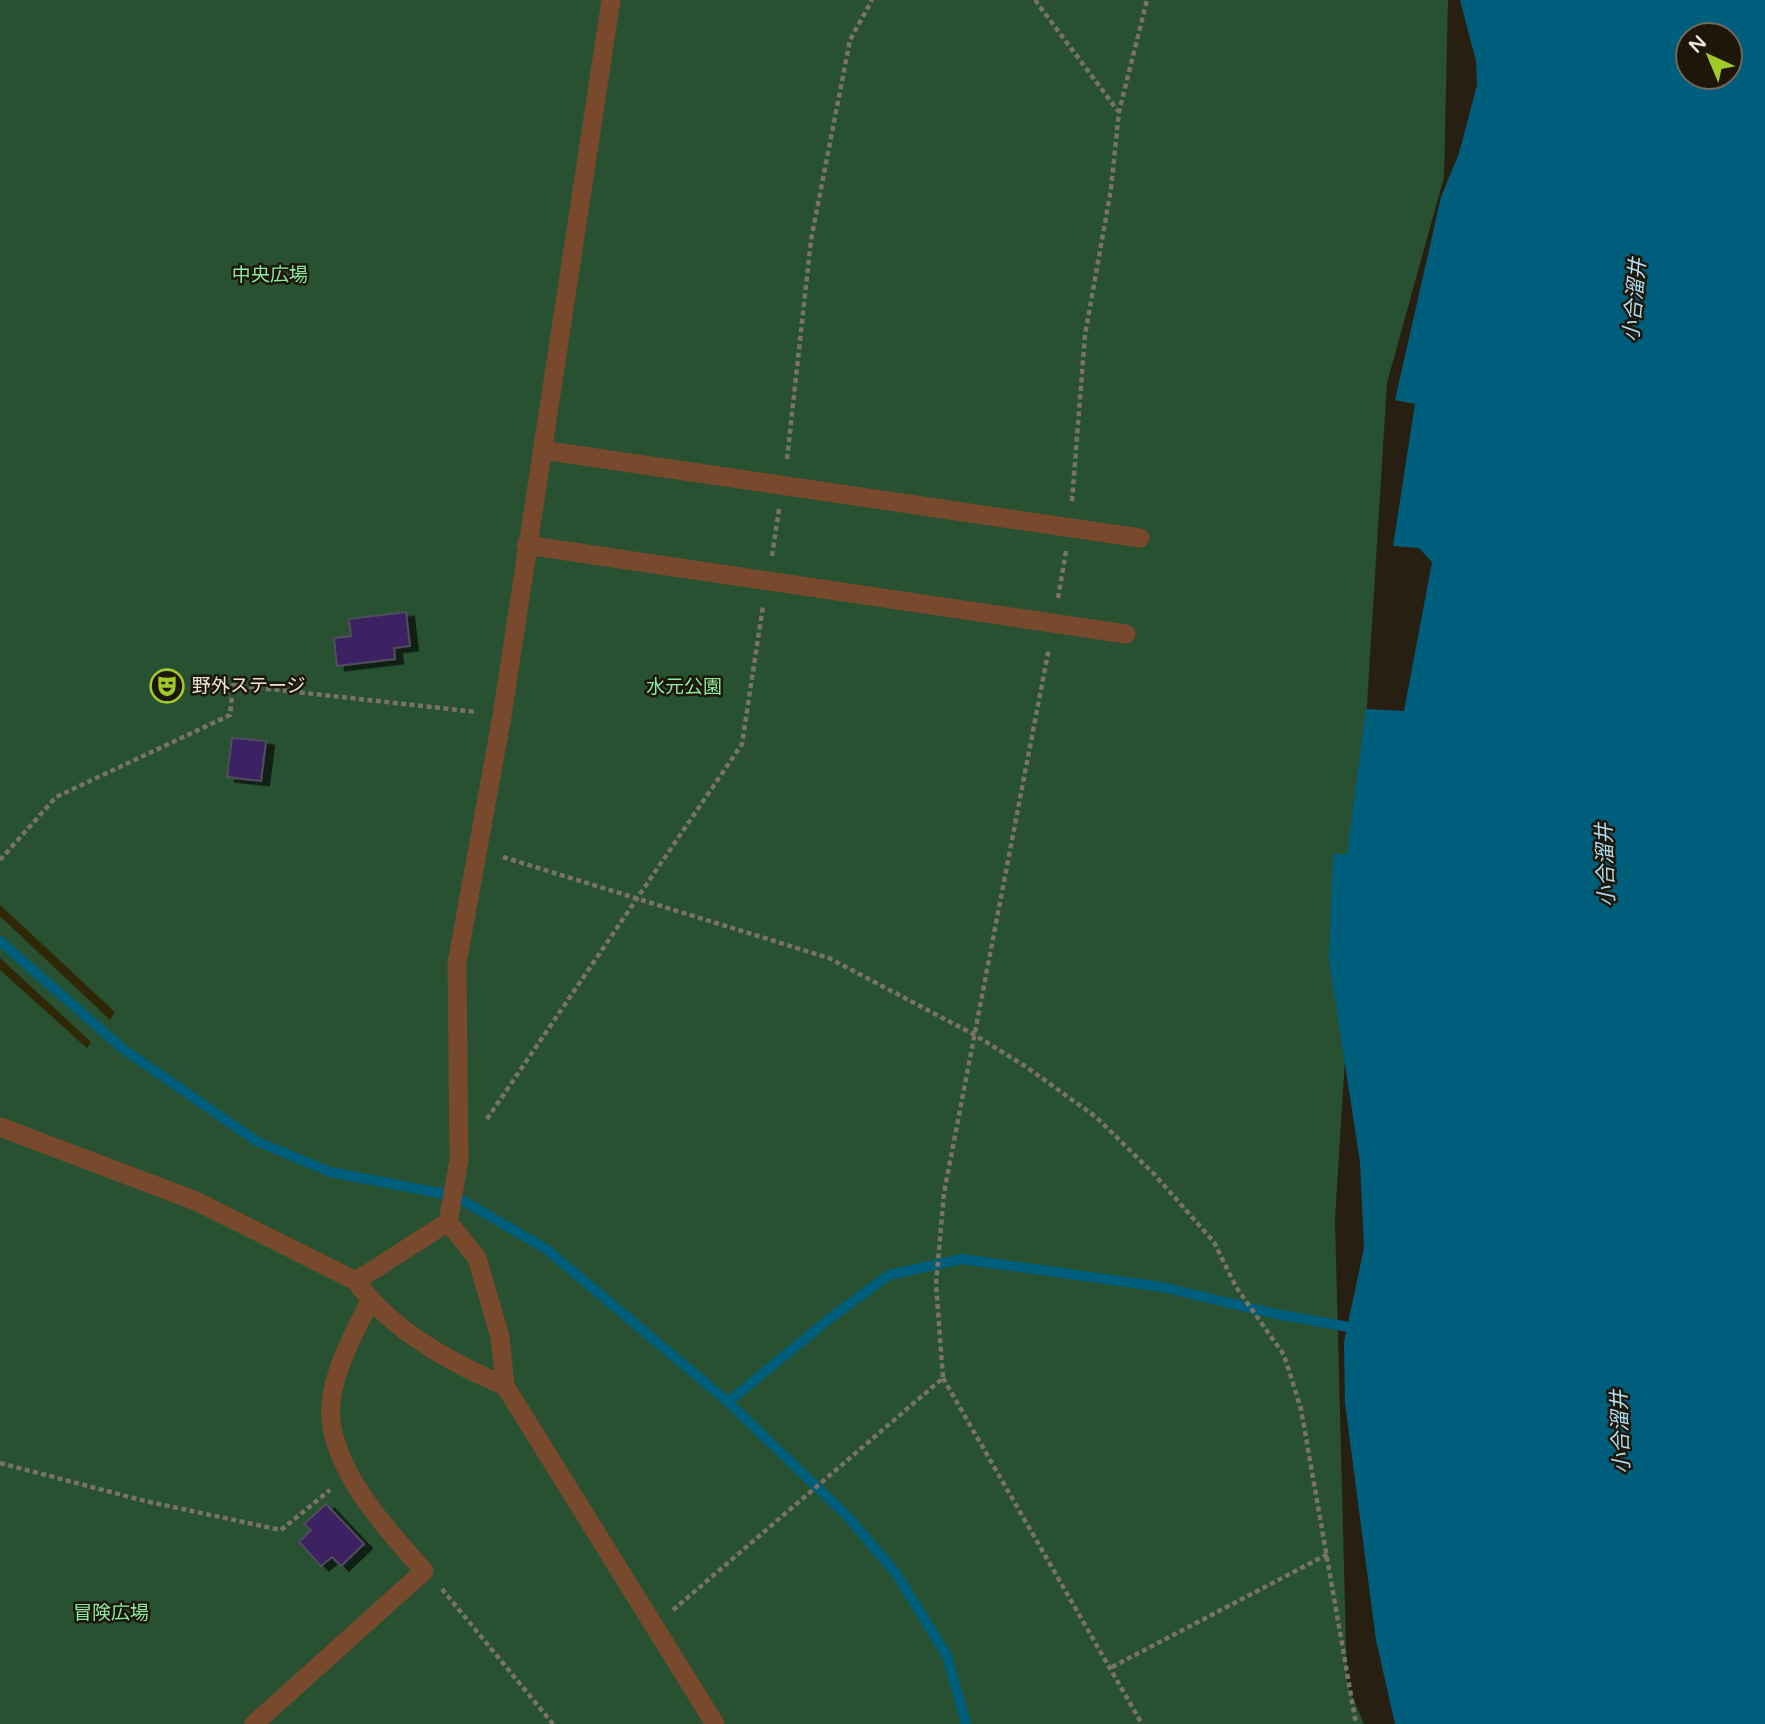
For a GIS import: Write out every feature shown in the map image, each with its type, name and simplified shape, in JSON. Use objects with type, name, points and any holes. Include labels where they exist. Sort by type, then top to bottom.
[{"type":"street","points":[[356,1281],[449,1217],[457,1179],[457,963],[502,716],[611,0]]},
{"type":"street","points":[[542,450],[1140,538]]},
{"type":"street","points":[[526,545],[1126,634]]},
{"type":"street","points":[[0,1127],[196,1201],[356,1281],[370,1301],[452,1363],[505,1386]]},
{"type":"street","points":[[449,1217],[477,1258],[500,1337],[505,1386],[715,1724]]},
{"type":"street","points":[[254,1724],[424,1571],[373,1510],[349,1473],[333,1430],[331,1398],[339,1365],[370,1301]]},
{"type":"path","points":[[1035,0],[1119,112]]},
{"type":"path","points":[[0,860],[56,797],[230,715],[233,685],[502,716]]},
{"type":"path","points":[[478,850],[829,958],[974,1034],[1096,1117],[1124,1144],[1214,1242],[1236,1287],[1283,1355],[1301,1409],[1356,1724]]},
{"type":"path","points":[[940,1238],[936,1284],[943,1378],[1142,1724]]},
{"type":"path","points":[[653,1627],[943,1378]]},
{"type":"path","points":[[0,1463],[145,1501],[281,1530],[349,1473]]},
{"type":"path","points":[[1111,1667],[1328,1554]]},
{"type":"path","points":[[424,1571],[553,1724]]},
{"type":"green space","name":"水元公園","points":[[0,0],[1448,0],[1444,177],[1387,383],[1335,1219],[1347,1684],[1364,1724],[0,1724]]},
{"type":"sand","points":[[0,905],[115,1012],[110,1020],[0,916]]},
{"type":"sand","points":[[0,958],[91,1042],[87,1048],[0,970]]},
{"type":"water","name":"小合溜井","points":[[1460,0],[1765,0],[1765,1724],[1395,1724],[1376,1640],[1345,1403],[1344,1342],[1364,1248],[1360,1162],[1329,960],[1333,854],[1347,854],[1366,709],[1404,711],[1432,562],[1419,548],[1393,546],[1415,404],[1395,400],[1441,197],[1459,153],[1477,85],[1476,61]]},
{"type":"building","points":[[406,612],[410,646],[394,648],[395,659],[337,666],[334,638],[351,636],[349,619]]},
{"type":"building","points":[[232,738],[266,741],[261,781],[227,777]]},
{"type":"building","points":[[326,1504],[364,1544],[341,1566],[332,1557],[321,1566],[299,1542],[311,1530],[304,1524]]},
{"type":"waterway","points":[[0,941],[123,1049],[256,1141],[330,1172],[455,1196],[546,1249],[728,1402],[849,1518],[897,1575],[947,1656],[966,1724]]},
{"type":"waterway","points":[[728,1402],[829,1319],[889,1275],[962,1259],[1162,1287],[1276,1314],[1349,1327]]},
{"type":"place","name":"野外ステージ","points":[[167,686]]},
{"type":"park label","name":"中央広場","points":[[270,275]]},
{"type":"park label","name":"冒険広場","points":[[111,1613]]}]
